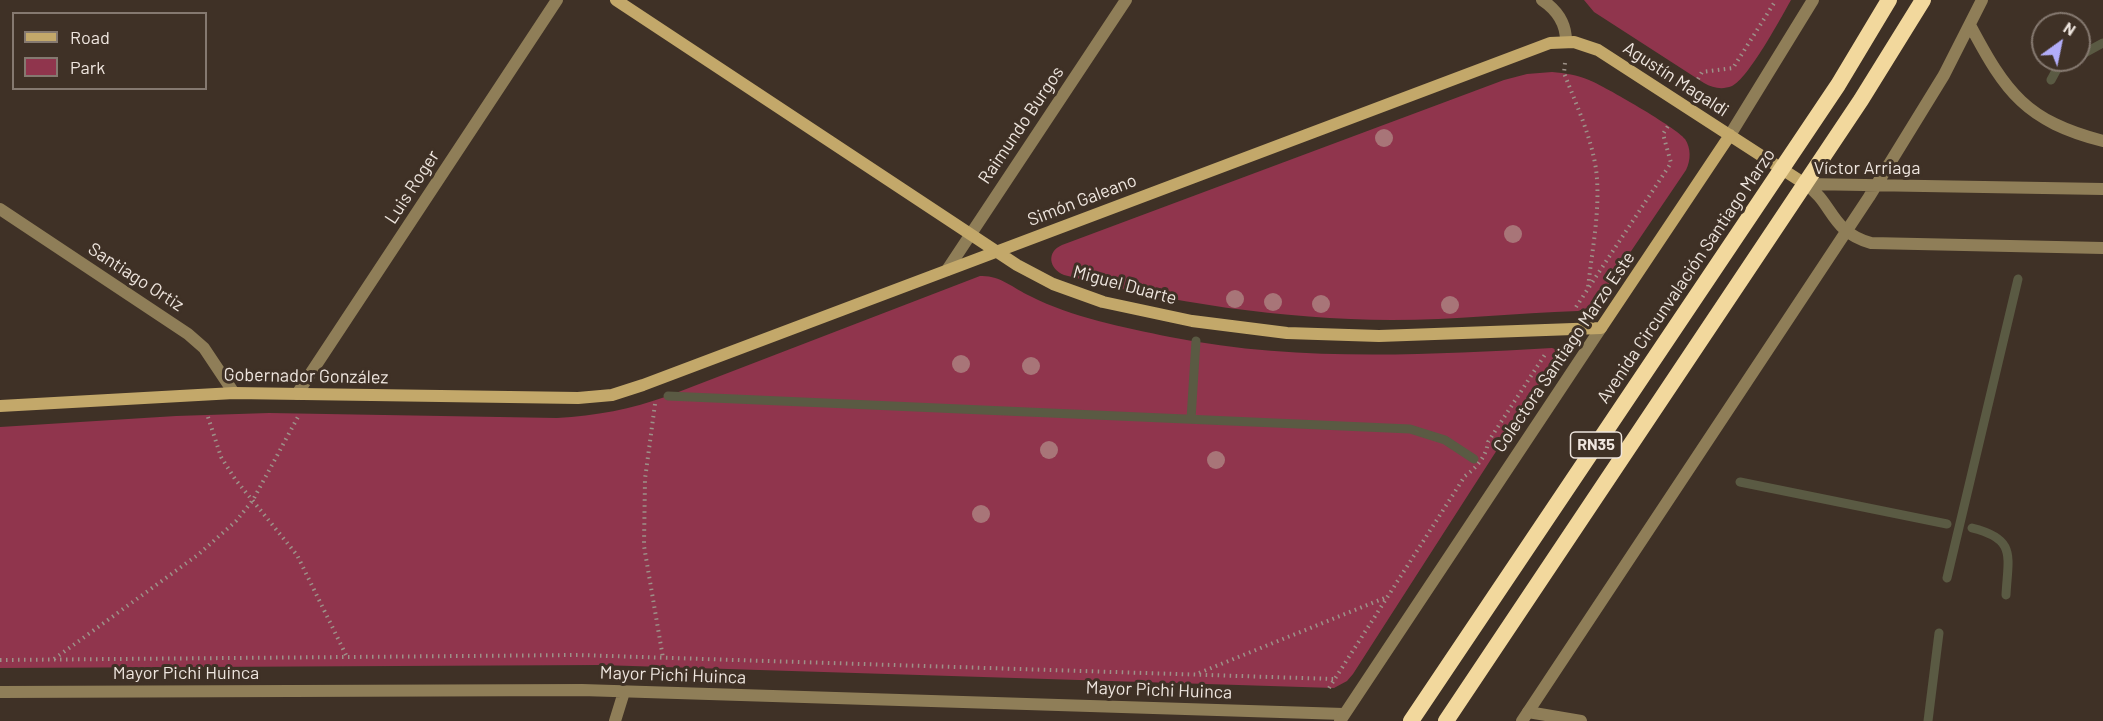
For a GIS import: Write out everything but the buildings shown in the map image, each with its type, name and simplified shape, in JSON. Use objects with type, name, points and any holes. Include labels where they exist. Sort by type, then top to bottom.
[{"type":"highway","name":"Avenida Circunvalación Santiago Marzo","points":[[1411,721],[1838,85],[1889,0]]},
{"type":"highway","name":"RN35","points":[[1446,721],[1861,100],[1923,0]]},
{"type":"main road","name":"Miguel Duarte","points":[[616,0],[1041,279],[1091,298],[1192,321],[1287,333],[1357,336],[1601,328]]},
{"type":"main road","name":"Agustín Magaldi","points":[[1566,41],[1582,43],[1598,50],[1805,184]]},
{"type":"main road","name":"Simón Galeano","points":[[612,395],[1535,48],[1566,41]]},
{"type":"main road","name":"Colectora Santiago Marzo Este","points":[[1601,328],[1730,135]]},
{"type":"main road","name":"Gobernador González","points":[[0,406],[213,393],[578,398],[612,395]]},
{"type":"street","name":"Luis Roger","points":[[297,394],[557,0]]},
{"type":"street","name":"Raimundo Burgos","points":[[947,270],[1126,0]]},
{"type":"street","name":"Colectora Santiago Marzo Este","points":[[1730,135],[1812,0]]},
{"type":"street","points":[[1581,721],[1525,717],[1847,232],[1944,75],[1982,0]]},
{"type":"street","points":[[1544,1],[1561,18],[1566,41]]},
{"type":"street","points":[[1970,25],[1997,73],[2023,105],[2050,123],[2103,141]]},
{"type":"street","name":"Víctor Arriaga","points":[[1805,184],[2103,189]]},
{"type":"street","name":"Víctor Arriaga","points":[[1805,184],[1816,193],[1835,221],[1847,232],[1860,240],[1876,244],[2103,248]]},
{"type":"street","name":"Santiago Ortiz","points":[[0,209],[188,334],[204,348],[234,393]]},
{"type":"street","name":"Colectora Santiago Marzo Este","points":[[1342,717],[1601,328]]},
{"type":"street","name":"Mayor Pichi Huinca","points":[[0,692],[520,690],[1342,717]]},
{"type":"street","points":[[615,721],[624,692]]},
{"type":"path","points":[[1734,68],[1776,0]]},
{"type":"path","points":[[1566,41],[1564,73],[1590,142],[1597,179],[1597,205],[1588,288]]},
{"type":"path","points":[[1698,79],[1702,72],[1734,68],[1739,72]]},
{"type":"path","points":[[1573,311],[1671,163],[1663,134],[1668,126]]},
{"type":"path","points":[[1671,163],[1679,166]]},
{"type":"path","points":[[1329,688],[1465,476],[1475,469],[1487,453],[1488,442],[1549,348]]},
{"type":"path","points":[[657,380],[645,479],[644,546],[663,658]]},
{"type":"path","points":[[213,393],[207,415],[216,446],[228,468],[297,555],[347,657]]},
{"type":"path","points":[[53,659],[199,554],[236,521],[253,500],[300,414],[297,394]]},
{"type":"path","points":[[1196,675],[1388,596]]},
{"type":"path","points":[[0,660],[578,655],[1334,680]]},
{"type":"green space","points":[[1584,0],[1791,0],[1747,72],[1732,86],[1721,88],[1704,83],[1594,12]]},
{"type":"green space","points":[[1552,72],[1584,78],[1624,98],[1679,134],[1685,139],[1689,150],[1686,170],[1600,297],[1590,307],[1578,311],[1415,320],[1350,319],[1268,313],[1226,308],[1104,285],[1064,275],[1055,269],[1051,260],[1053,252],[1062,245],[1504,80],[1527,74]]},
{"type":"green space","points":[[980,276],[1000,280],[1046,304],[1098,321],[1217,345],[1312,353],[1360,354],[1456,353],[1552,348],[1557,350],[1558,355],[1353,674],[1347,681],[1334,688],[600,665],[0,668],[0,427],[176,416],[269,413],[557,418],[600,414],[668,396]]},
{"type":"waterway","points":[[2091,50],[2103,43]]},
{"type":"waterway","points":[[2051,80],[2055,72]]},
{"type":"waterway","points":[[1947,578],[2018,279]]},
{"type":"waterway","points":[[1191,419],[1196,341]]},
{"type":"waterway","points":[[668,396],[1410,429],[1445,440],[1474,459]]},
{"type":"waterway","points":[[1740,482],[1947,524]]},
{"type":"waterway","points":[[1972,528],[1997,538],[2007,551],[2006,595]]},
{"type":"waterway","points":[[1928,721],[1939,633]]}]
